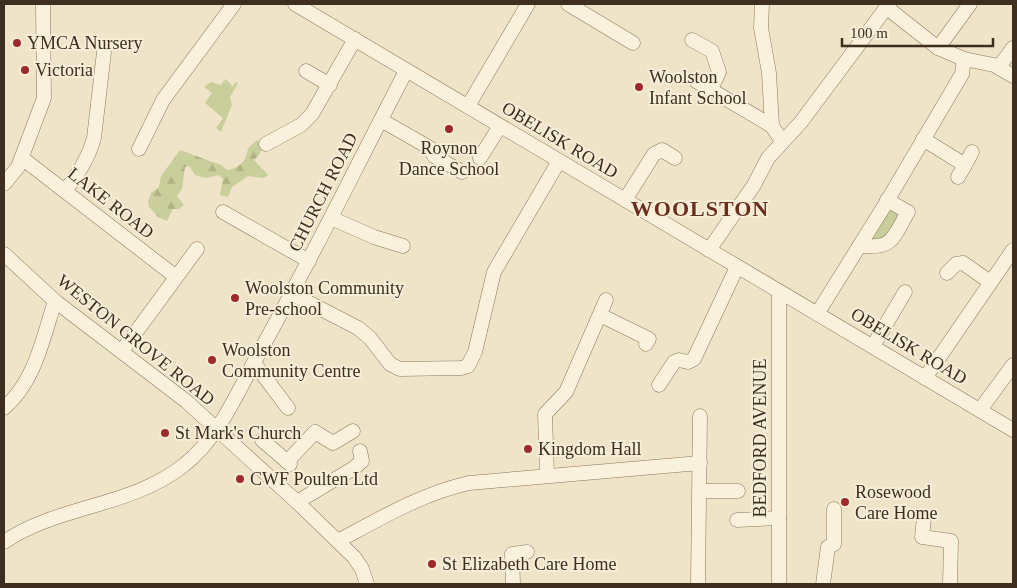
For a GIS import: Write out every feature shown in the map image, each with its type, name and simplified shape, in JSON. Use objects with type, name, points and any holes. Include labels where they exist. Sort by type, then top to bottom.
[{"type":"street","points":[[4,184],[18,167],[44,98],[44,4]]},
{"type":"street","points":[[139,149],[162,100],[234,4]]},
{"type":"street","points":[[468,106],[528,4]]},
{"type":"street","points":[[568,4],[633,42]]},
{"type":"street","points":[[762,4],[761,28],[769,73],[772,126]]},
{"type":"street","points":[[938,48],[970,4]]},
{"type":"street","points":[[708,250],[754,185],[768,158],[801,122],[888,5],[938,48],[964,59],[999,67],[1013,76]]},
{"type":"street","name":"OBELISK ROAD","points":[[304,6],[406,71],[1013,430]]},
{"type":"street","points":[[266,144],[301,125],[312,114],[355,40]]},
{"type":"street","points":[[692,40],[712,51],[719,72],[711,89]]},
{"type":"street","points":[[999,67],[1013,48]]},
{"type":"street","points":[[65,191],[84,166],[90,152],[95,129],[104,52]]},
{"type":"street","points":[[817,314],[888,200],[922,139],[962,74],[964,59]]},
{"type":"street","points":[[306,71],[330,85]]},
{"type":"street","name":"CHURCH ROAD","points":[[4,542],[34,526],[124,496],[168,476],[183,466],[213,436],[292,294],[406,71]]},
{"type":"street","points":[[696,81],[772,126],[782,141]]},
{"type":"street","points":[[381,120],[430,148],[434,156],[462,172]]},
{"type":"street","points":[[480,158],[500,126]]},
{"type":"street","points":[[922,139],[961,171],[972,152]]},
{"type":"street","points":[[625,200],[654,154],[662,150],[675,158]]},
{"type":"street","name":"LAKE ROAD","points":[[22,158],[176,277]]},
{"type":"street","points":[[292,294],[358,328],[370,338],[390,364],[400,369],[461,368],[468,366],[475,352],[494,272],[559,161]]},
{"type":"street","points":[[859,246],[882,246],[889,243],[908,212],[888,200]]},
{"type":"street","points":[[223,212],[309,261]]},
{"type":"street","points":[[331,218],[402,246]]},
{"type":"street","points":[[122,351],[197,249]]},
{"type":"street","points":[[925,378],[1013,250]]},
{"type":"street","name":"WESTON GROVE ROAD","points":[[4,254],[55,301],[122,351],[216,428],[354,557],[362,569],[367,584]]},
{"type":"street","points":[[946,274],[956,264],[963,263],[990,282]]},
{"type":"street","points":[[659,385],[674,362],[694,360],[736,267]]},
{"type":"street","name":"BEDFORD AVENUE","points":[[779,292],[779,584]]},
{"type":"street","points":[[873,346],[905,292]]},
{"type":"street","points":[[547,475],[545,414],[566,392],[606,300]]},
{"type":"street","points":[[4,408],[24,384],[35,364],[55,301]]},
{"type":"street","points":[[600,315],[649,338]]},
{"type":"street","points":[[254,363],[288,408]]},
{"type":"street","points":[[980,410],[1013,365]]},
{"type":"street","points":[[698,584],[700,416]]},
{"type":"street","points":[[267,476],[287,461],[315,432],[333,443],[353,431]]},
{"type":"street","points":[[262,440],[287,461]]},
{"type":"street","points":[[297,502],[362,462],[360,451]]},
{"type":"street","points":[[338,541],[409,503],[443,490],[469,483],[700,463]]},
{"type":"street","points":[[700,491],[738,491]]},
{"type":"street","points":[[823,584],[828,547],[834,544],[834,509]]},
{"type":"street","points":[[737,520],[779,518]]},
{"type":"street","points":[[924,518],[922,537],[951,541],[950,584]]},
{"type":"street","points":[[513,584],[512,554],[527,552]]},
{"type":"green space","points":[[225,79],[232,87],[236,82],[238,83],[230,97],[232,105],[221,132],[216,128],[223,118],[205,103],[212,93],[204,87],[211,82],[221,85]]},
{"type":"green space","points":[[257,140],[262,148],[254,160],[268,175],[264,178],[248,176],[232,187],[228,197],[220,195],[223,179],[219,175],[206,178],[195,175],[189,166],[185,167],[182,189],[177,196],[184,205],[179,209],[173,209],[167,221],[158,217],[149,207],[148,202],[151,193],[159,187],[161,176],[180,150],[221,165],[227,170],[235,168],[242,163],[248,148]]},
{"type":"green space","points":[[890,209],[901,215],[886,240],[874,241],[872,238]]},
{"type":"place","name":"YMCA Nursery","points":[[17,43]]},
{"type":"place","name":"Victoria","points":[[25,70]]},
{"type":"place","name":"Woolston Infant School","points":[[639,87]]},
{"type":"place","name":"Roynon Dance School","points":[[449,129]]},
{"type":"place","name":"Woolston Community Pre-school","points":[[235,298]]},
{"type":"place","name":"Woolston Community Centre","points":[[212,360]]},
{"type":"place","name":"St Mark's Church","points":[[165,433]]},
{"type":"place","name":"Kingdom Hall","points":[[528,449]]},
{"type":"place","name":"CWF Poulten Ltd","points":[[240,479]]},
{"type":"place","name":"Rosewood Care Home","points":[[845,502]]},
{"type":"place","name":"St Elizabeth Care Home","points":[[432,564]]},
{"type":"district","name":"WOOLSTON","points":[[700,208]]}]
